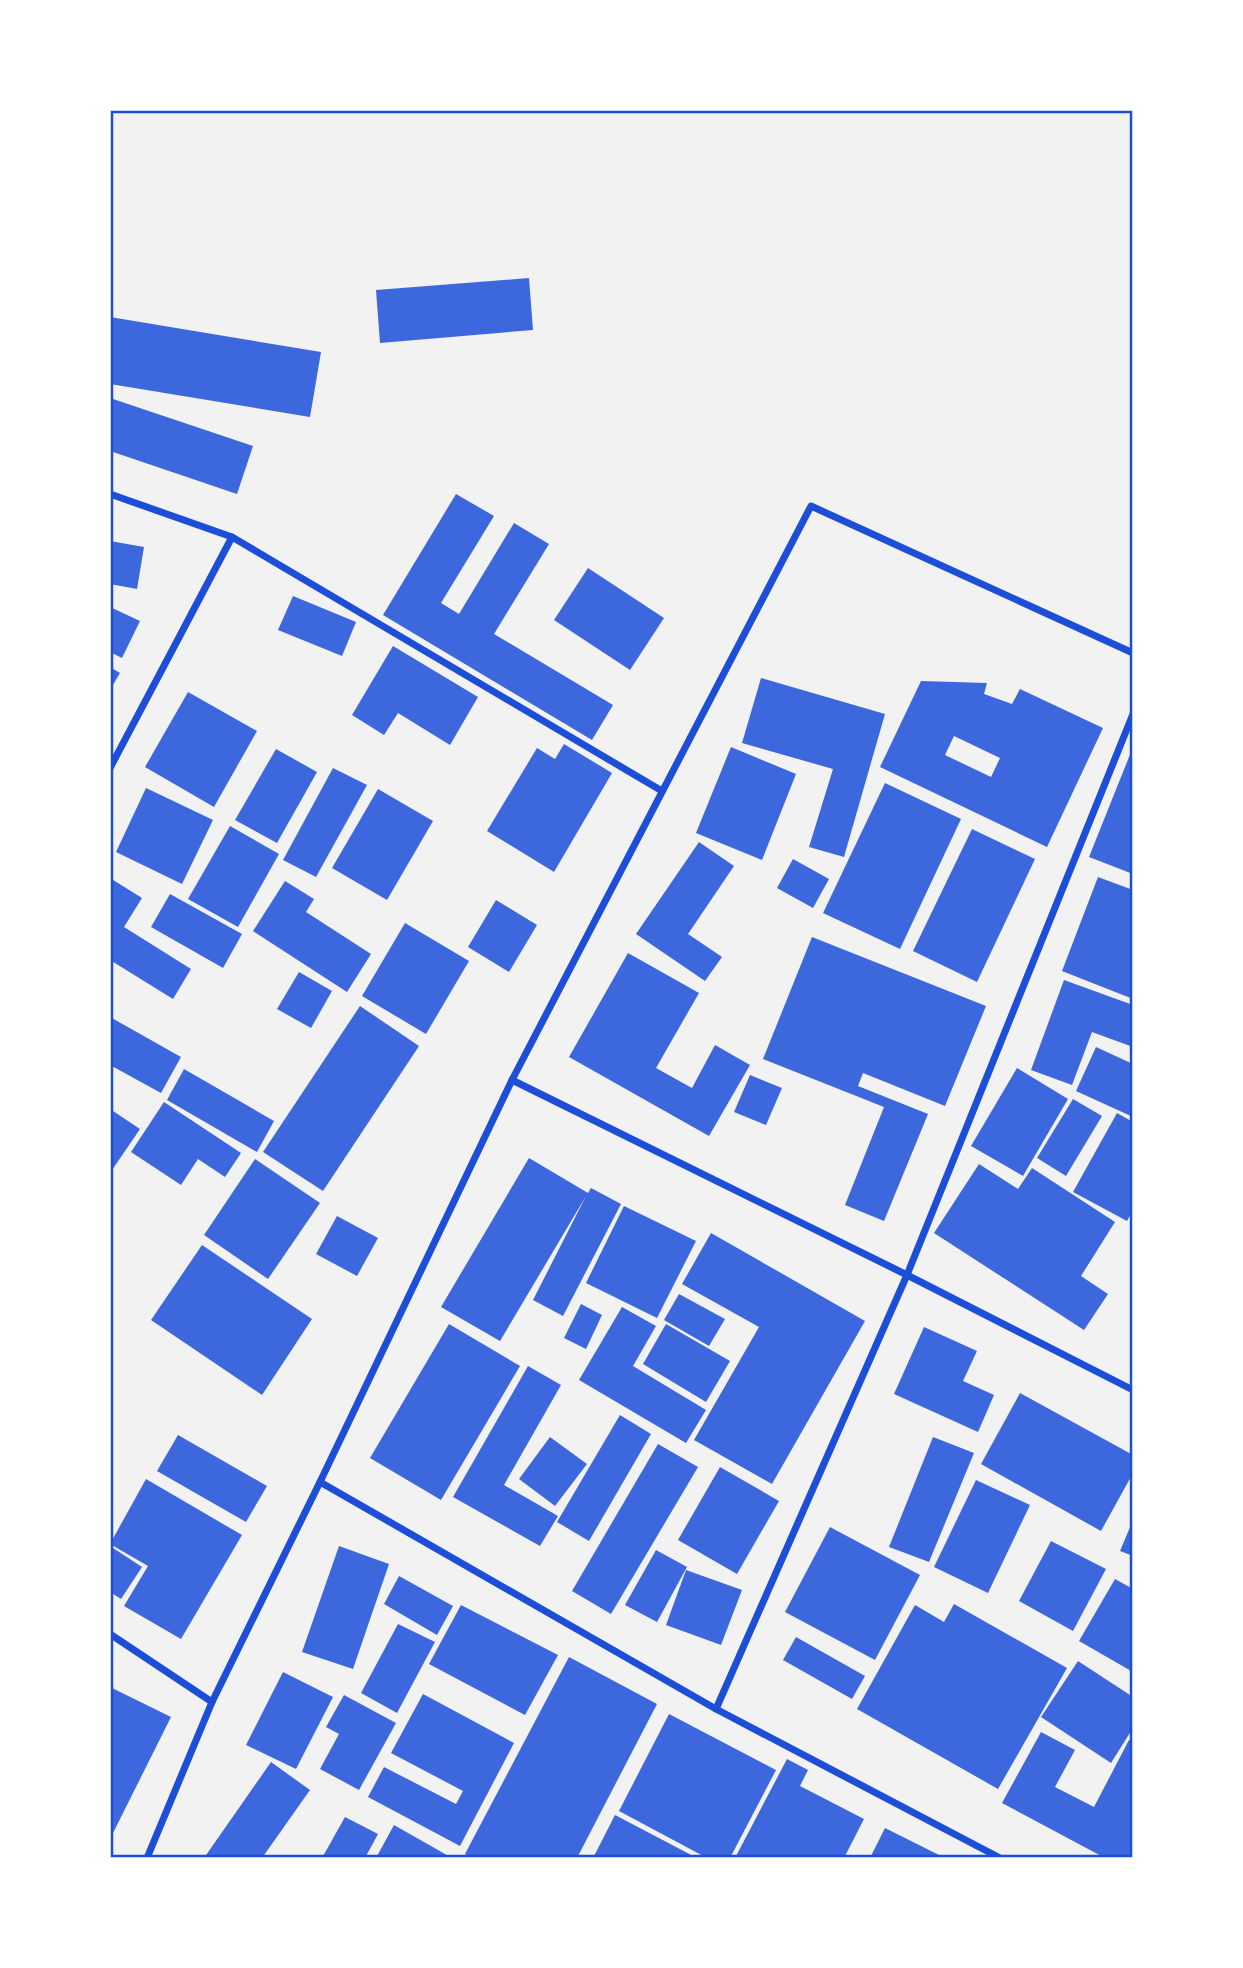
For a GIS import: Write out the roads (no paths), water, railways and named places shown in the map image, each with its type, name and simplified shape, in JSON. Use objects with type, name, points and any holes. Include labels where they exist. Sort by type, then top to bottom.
[{"type":"street","points":[[110,494],[232,537],[662,791]]},
{"type":"street","points":[[147,1858],[212,1702],[512,1080],[811,506],[1133,653]]},
{"type":"street","points":[[110,768],[232,537]]},
{"type":"street","points":[[716,1709],[906,1275],[1133,714]]},
{"type":"street","points":[[512,1080],[1133,1390]]},
{"type":"street","points":[[320,1482],[716,1709],[1000,1858]]},
{"type":"street","points":[[110,1634],[212,1702]]}]
